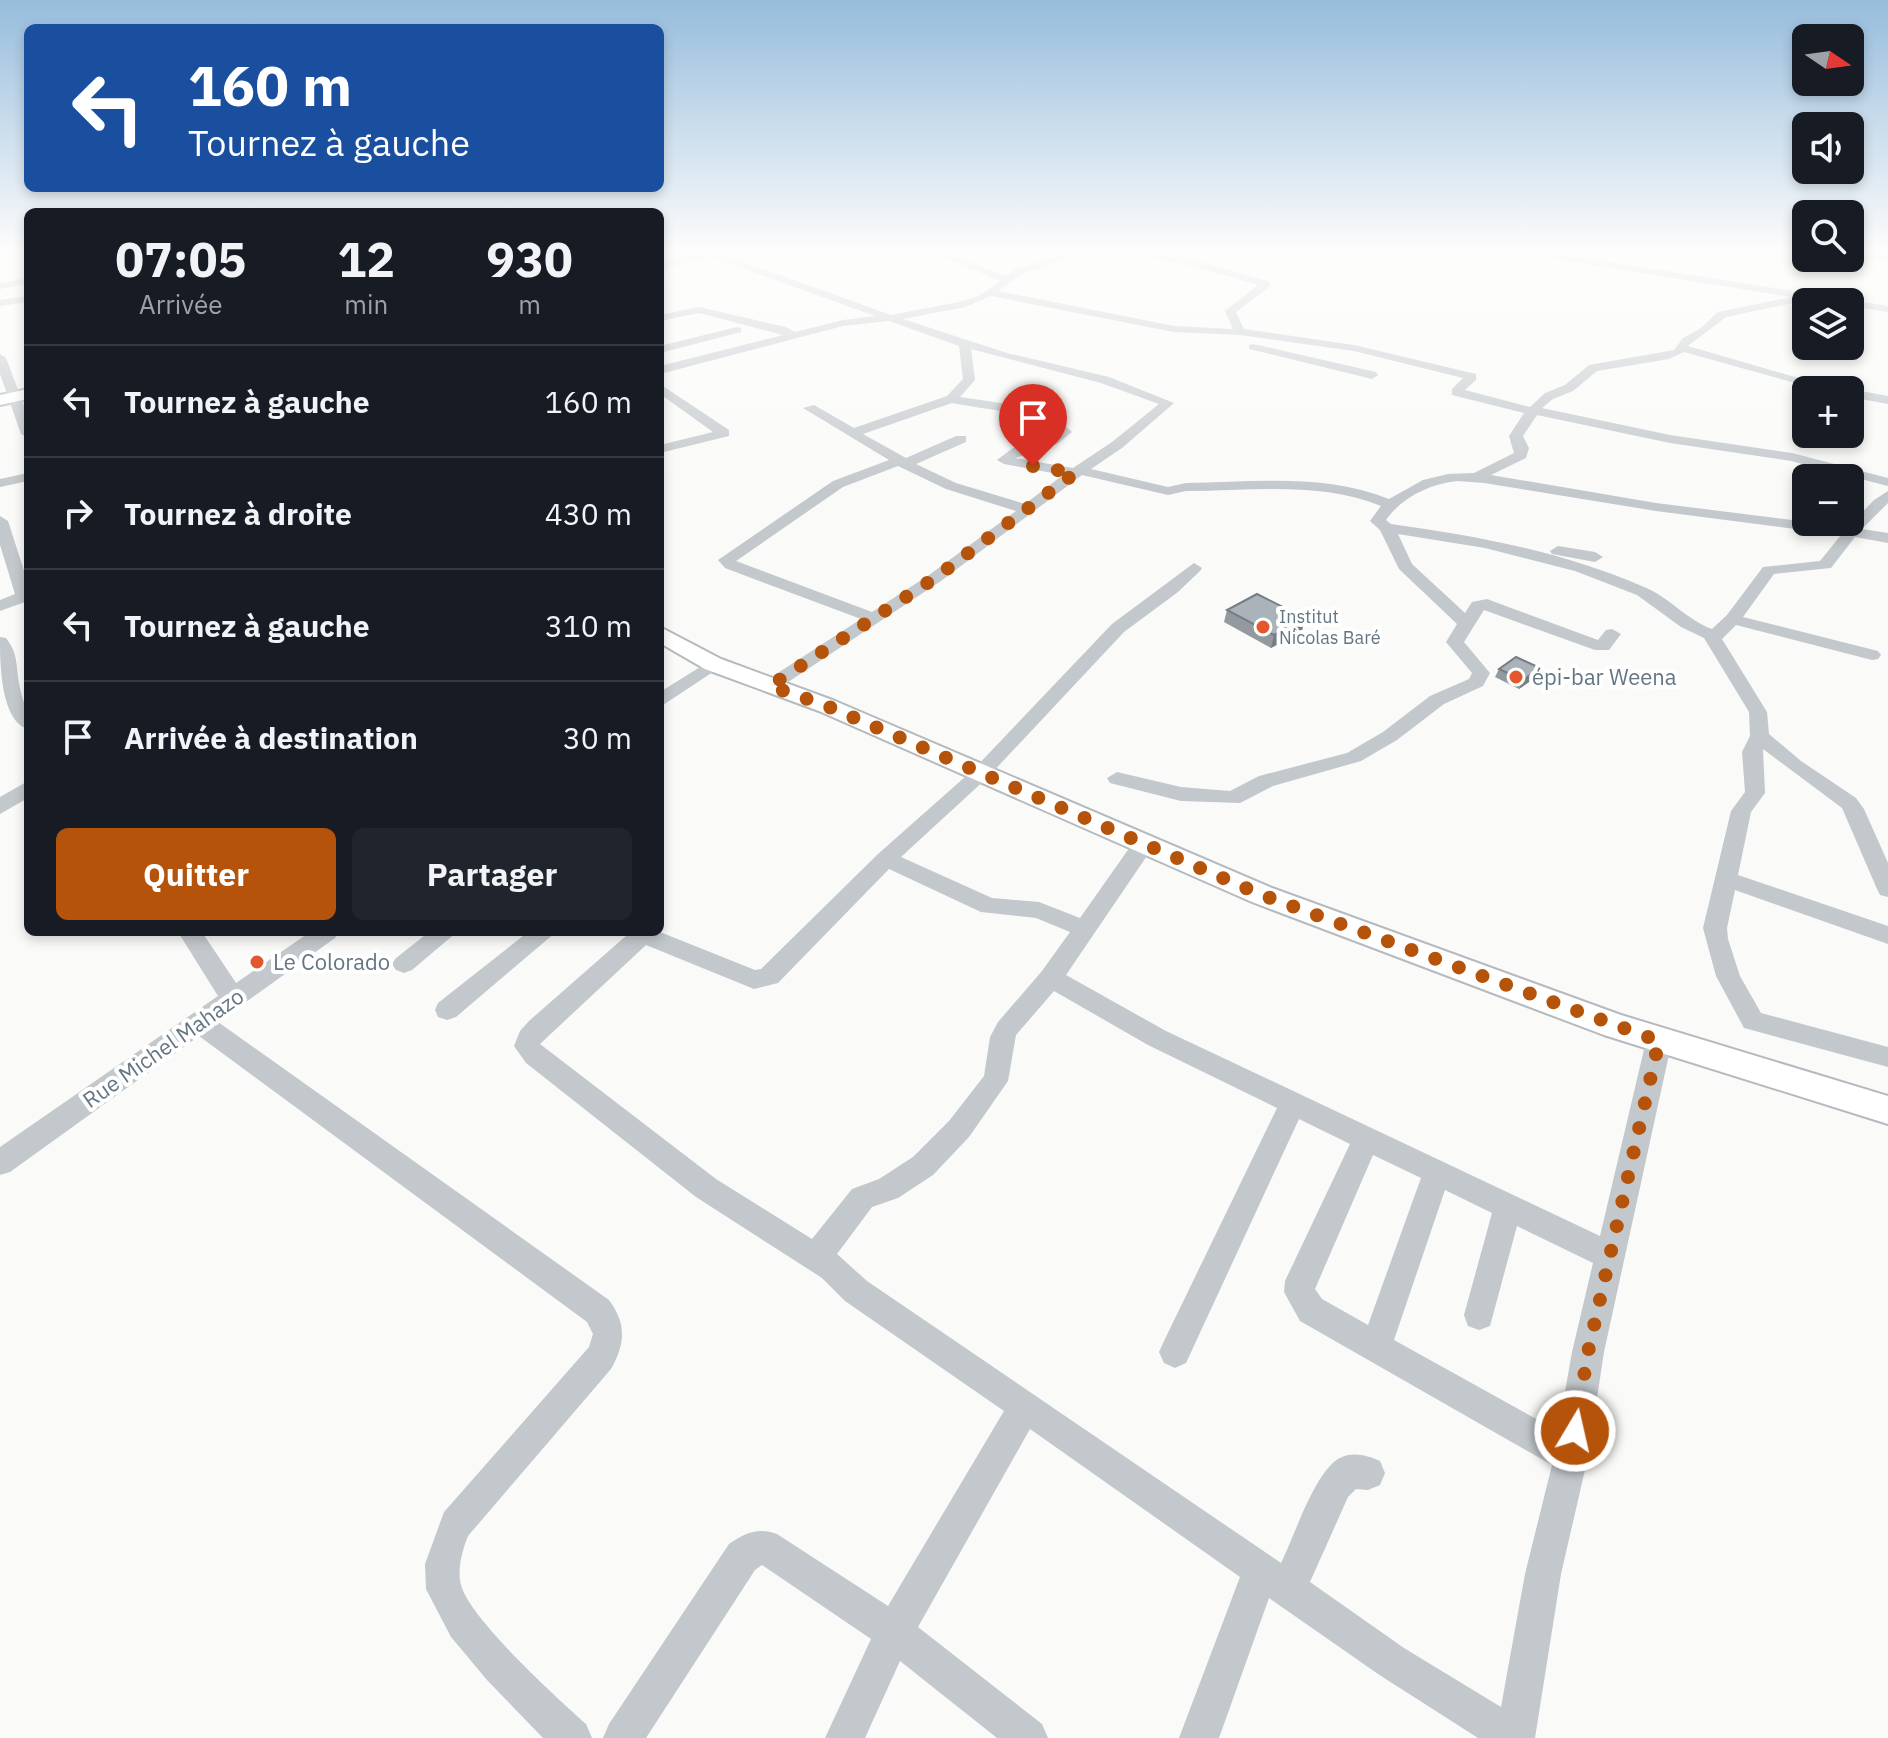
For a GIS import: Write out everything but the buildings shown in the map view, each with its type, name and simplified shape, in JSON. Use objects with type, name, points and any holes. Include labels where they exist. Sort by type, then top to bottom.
[{"type":"main road","points":[[664,636],[713,664],[827,706],[1262,895],[1659,1041],[1888,1110]]},
{"type":"street","points":[[664,349],[737,330]]},
{"type":"street","points":[[784,330],[793,336]]},
{"type":"street","points":[[664,369],[816,330]]},
{"type":"street","points":[[770,686],[935,578],[1077,471],[1117,445],[1168,403],[1105,380],[965,344],[925,330]]},
{"type":"street","points":[[1187,330],[1372,375]]},
{"type":"street","points":[[1476,477],[1521,455],[1522,448],[1516,436],[1533,411],[1549,396],[1569,388],[1593,368],[1619,361],[1669,355],[1705,330]]},
{"type":"street","points":[[1205,333],[1240,332],[1354,348],[1472,377],[1456,392],[1670,439],[1792,457],[1888,482]]},
{"type":"street","points":[[856,432],[951,399],[969,380],[965,344]]},
{"type":"street","points":[[1681,348],[1792,378]]},
{"type":"street","points":[[0,358],[24,423]]},
{"type":"street","points":[[664,391],[724,433],[664,448]]},
{"type":"street","points":[[1864,396],[1888,400]]},
{"type":"street","points":[[951,399],[1038,418],[1065,432],[1060,438],[1021,448],[1004,460],[1077,471],[1168,491],[1186,487],[1329,486],[1359,492],[1391,505]]},
{"type":"street","points":[[809,408],[856,432],[902,462],[951,486],[1026,509]]},
{"type":"street","points":[[873,618],[731,565],[726,560],[838,484],[961,439]]},
{"type":"street","points":[[1792,524],[1625,503],[1476,477],[1447,478],[1413,489],[1378,518],[1379,523],[1387,528],[1461,538],[1533,554],[1644,593],[1703,633],[1711,635],[1722,632],[1769,570],[1825,565],[1848,536]]},
{"type":"street","points":[[0,483],[24,478]]},
{"type":"street","points":[[1864,519],[1888,495]]},
{"type":"street","points":[[0,521],[24,590]]},
{"type":"street","points":[[1387,528],[1405,566],[1466,623]]},
{"type":"street","points":[[1864,534],[1888,538]]},
{"type":"street","points":[[1533,554],[1550,551],[1595,557]]},
{"type":"street","points":[[645,936],[742,976],[762,979],[777,969],[886,859],[981,773],[1118,628],[1172,589],[1194,568]]},
{"type":"street","points":[[0,606],[24,597]]},
{"type":"street","points":[[1117,778],[1192,796],[1233,798],[1266,781],[1354,757],[1390,736],[1437,700],[1481,678],[1477,668],[1455,642],[1478,606],[1487,604],[1595,645],[1603,646],[1612,634]]},
{"type":"street","points":[[1733,619],[1872,655]]},
{"type":"street","points":[[1711,635],[1758,712],[1760,736],[1752,752],[1755,793],[1741,811],[1724,878],[1715,945],[1753,1021],[1888,1057]]},
{"type":"street","points":[[0,642],[6,648],[13,667],[9,679],[19,685],[15,715]]},
{"type":"street","points":[[664,698],[713,664]]},
{"type":"street","points":[[1760,736],[1794,765],[1849,803],[1857,814],[1888,889]]},
{"type":"street","points":[[0,807],[24,791]]},
{"type":"street","points":[[816,1257],[862,1198],[899,1182],[930,1160],[959,1129],[995,1081],[1007,1029],[1051,978],[1145,842]]},
{"type":"street","points":[[886,859],[989,906],[1039,910],[1083,928]]},
{"type":"street","points":[[1724,878],[1888,935]]},
{"type":"street","points":[[193,936],[233,998]]},
{"type":"street","name":"Rue Michel Mahazo","points":[[0,1163],[321,936]]},
{"type":"street","points":[[404,964],[440,936]]},
{"type":"street","points":[[447,1010],[539,936]]},
{"type":"street","points":[[638,936],[529,1038],[527,1046],[535,1056],[706,1188],[833,1268],[856,1291],[1391,1661],[1515,1738],[1543,1574],[1571,1457],[1588,1352],[1659,1041]]},
{"type":"street","points":[[1051,978],[1157,1038],[1610,1256]]},
{"type":"street","points":[[200,1023],[586,1301],[607,1321],[610,1332],[608,1346],[456,1524],[445,1547],[442,1570],[445,1592],[474,1637],[572,1738]]},
{"type":"street","points":[[1175,1352],[1294,1102]]},
{"type":"street","points":[[1367,1138],[1300,1281],[1299,1292],[1311,1310],[1571,1457]]},
{"type":"street","points":[[1376,1347],[1437,1172]]},
{"type":"street","points":[[1479,1315],[1508,1206]]},
{"type":"street","points":[[845,1738],[894,1632],[1025,1406]]},
{"type":"street","points":[[1199,1738],[1275,1580],[1336,1485],[1349,1472],[1368,1473]]},
{"type":"street","points":[[623,1738],[734,1569],[753,1549],[764,1547],[894,1632],[1028,1738]]},
{"type":"place","name":"Institut Nicolas Baré","points":[[1263,627]]},
{"type":"place","name":"épi-bar Weena","points":[[1516,677]]},
{"type":"place","name":"Le Colorado","points":[[257,962]]},
{"type":"route","points":[[1033,466],[1075,473],[935,578],[770,686],[827,706],[1262,895],[1659,1041],[1588,1352],[1575,1431]]}]
